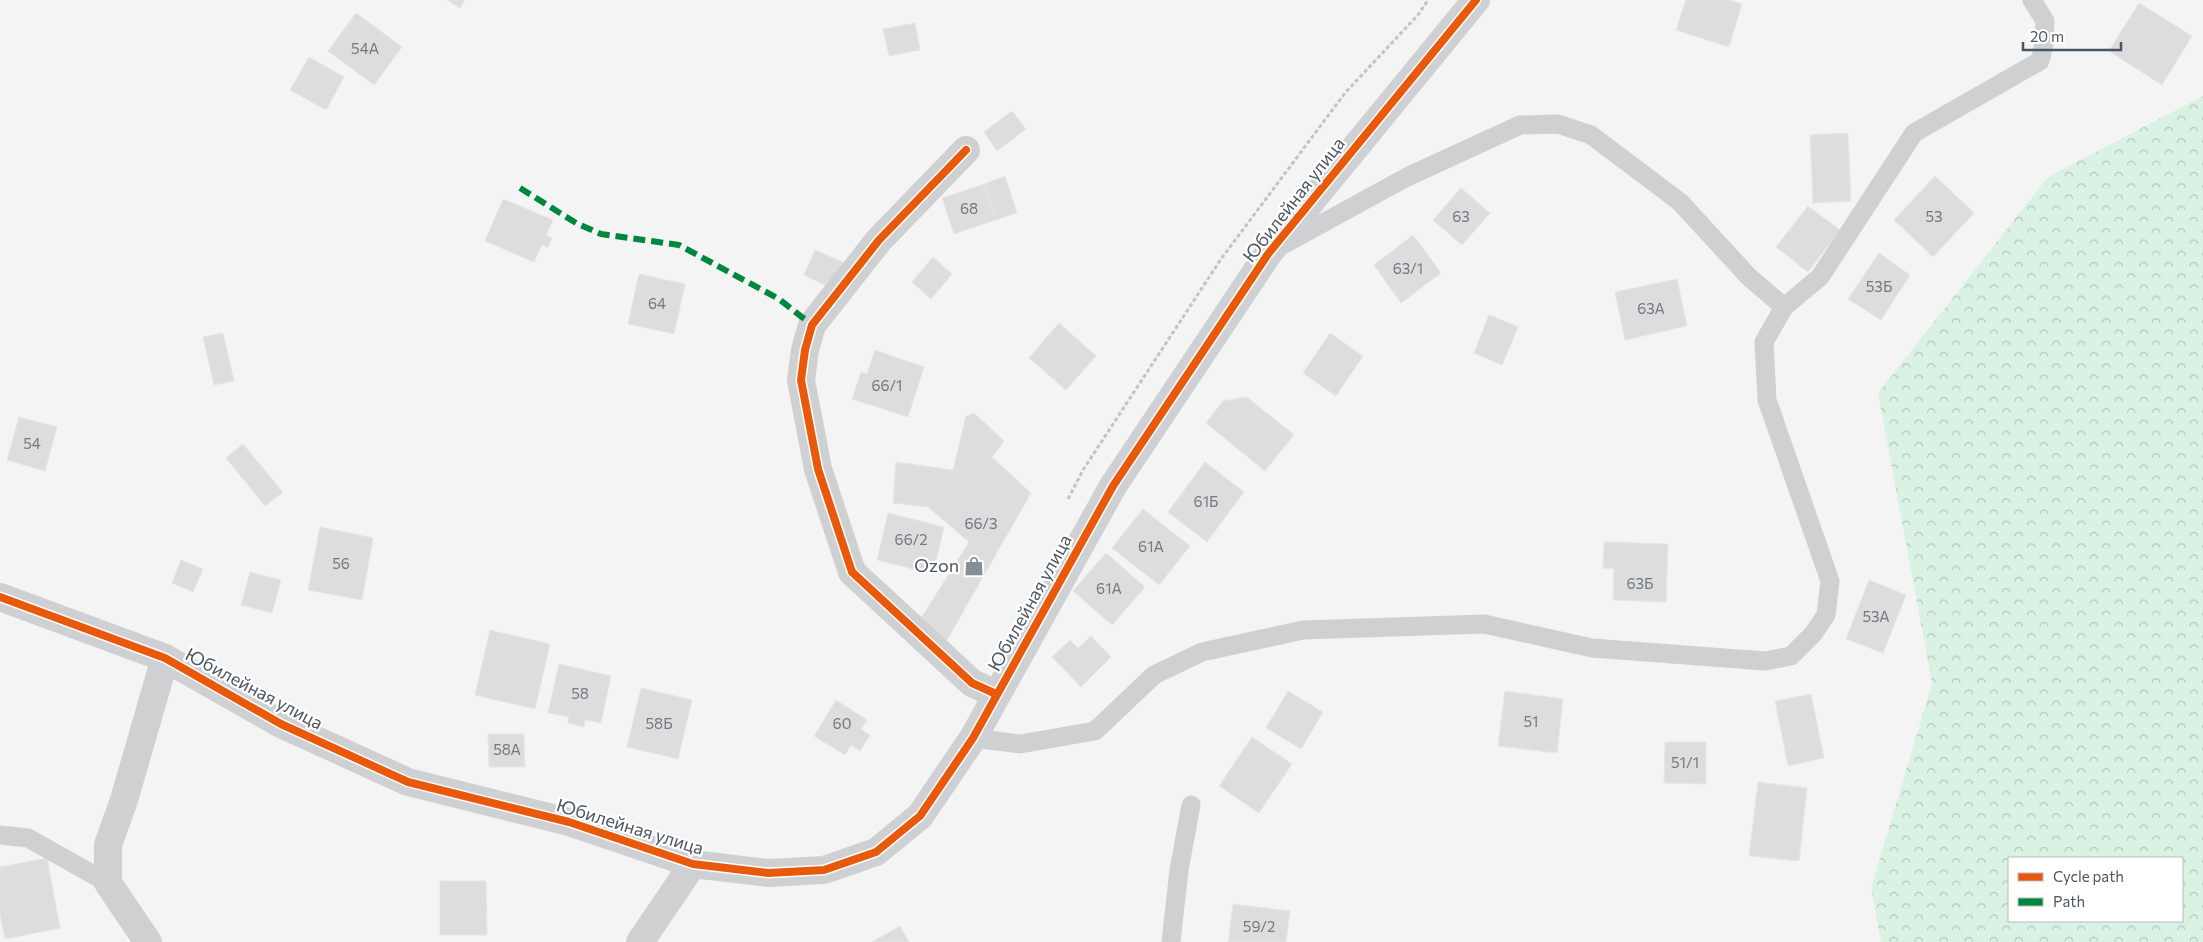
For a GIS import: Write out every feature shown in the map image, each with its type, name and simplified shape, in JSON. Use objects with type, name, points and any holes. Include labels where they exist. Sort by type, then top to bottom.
[{"type":"street","name":"Юбилейная улица","points":[[0,597],[165,658],[281,724],[408,782],[569,822],[693,864],[768,873],[824,870],[876,852],[920,816],[973,738],[1113,486],[1268,254],[1476,0]]},
{"type":"street","points":[[966,150],[879,240],[812,325],[805,350],[801,380],[818,469],[852,572],[972,683],[996,694]]},
{"type":"street","points":[[148,942],[108,883],[108,845],[124,800],[165,658]]},
{"type":"street","points":[[640,942],[693,864]]},
{"type":"lane","points":[[973,738],[1020,744],[1095,731],[1154,674],[1202,652],[1303,630],[1484,624],[1592,648],[1765,662],[1792,656],[1813,634],[1826,615],[1830,581],[1766,400],[1764,342],[1784,307],[1820,277],[1914,133],[2040,61],[2044,43],[2045,22],[2032,0]]},
{"type":"lane","points":[[1268,254],[1407,177],[1520,125],[1558,124],[1591,135],[1680,202],[1749,277],[1784,307]]},
{"type":"lane","points":[[1171,942],[1179,870],[1190,805]]},
{"type":"lane","points":[[0,835],[28,838],[108,883]]},
{"type":"green space","points":[[2203,96],[2203,942],[1881,942],[1871,888],[1932,683],[1878,393],[2048,177]]},
{"type":"building","points":[[447,0],[465,0],[460,8]]},
{"type":"building","points":[[1686,0],[1729,0],[1742,4],[1729,47],[1676,30]]},
{"type":"building","points":[[2139,3],[2192,36],[2162,85],[2109,51]]},
{"type":"building","points":[[356,13],[402,47],[374,85],[328,51]]},
{"type":"building","points":[[915,23],[920,50],[889,56],[883,29]]},
{"type":"building","points":[[309,57],[344,77],[326,110],[290,90]]},
{"type":"building","points":[[1012,111],[1026,129],[997,151],[984,132]]},
{"type":"building","points":[[1848,133],[1851,201],[1813,203],[1810,135]]},
{"type":"building","points":[[1005,176],[1017,213],[996,220],[984,184]]},
{"type":"building","points":[[1935,176],[1974,213],[1933,257],[1894,220]]},
{"type":"building","points":[[984,184],[996,220],[954,234],[942,198]]},
{"type":"building","points":[[1461,188],[1490,213],[1462,245],[1433,220]]},
{"type":"building","points":[[503,199],[553,220],[546,235],[552,238],[548,247],[542,245],[534,262],[485,241]]},
{"type":"building","points":[[1808,206],[1840,230],[1808,272],[1776,247]]},
{"type":"building","points":[[1413,235],[1441,273],[1401,303],[1374,265]]},
{"type":"building","points":[[815,250],[849,265],[837,291],[804,275]]},
{"type":"building","points":[[1879,253],[1910,275],[1881,320],[1848,299]]},
{"type":"building","points":[[933,257],[952,274],[931,299],[912,282]]},
{"type":"building","points":[[639,274],[685,284],[674,334],[628,324]]},
{"type":"building","points":[[1677,279],[1687,326],[1625,340],[1615,292]]},
{"type":"building","points":[[1489,315],[1518,327],[1502,365],[1474,353]]},
{"type":"building","points":[[1059,323],[1096,356],[1066,390],[1029,358]]},
{"type":"building","points":[[223,333],[234,381],[214,385],[203,337]]},
{"type":"building","points":[[1330,333],[1363,356],[1336,396],[1303,373]]},
{"type":"building","points":[[875,350],[924,367],[908,417],[852,399],[861,372],[867,374]]},
{"type":"building","points":[[1247,397],[1294,435],[1265,471],[1206,423],[1223,401]]},
{"type":"building","points":[[974,413],[1004,441],[992,457],[1031,493],[947,640],[918,623],[969,542],[928,507],[893,503],[896,462],[953,470],[966,416]]},
{"type":"building","points":[[19,417],[57,427],[45,471],[7,460]]},
{"type":"building","points":[[243,444],[283,492],[265,506],[226,458]]},
{"type":"building","points":[[1205,462],[1244,492],[1207,542],[1168,512]]},
{"type":"building","points":[[1143,509],[1190,546],[1159,585],[1112,548]]},
{"type":"building","points":[[888,513],[944,527],[933,574],[877,560]]},
{"type":"building","points":[[320,527],[373,538],[362,600],[308,590]]},
{"type":"building","points":[[1604,542],[1668,544],[1666,602],[1613,600],[1614,569],[1603,568]]},
{"type":"building","points":[[1106,553],[1145,587],[1112,625],[1073,591]]},
{"type":"building","points":[[181,560],[203,569],[193,592],[172,583]]},
{"type":"building","points":[[250,572],[281,580],[272,613],[241,605]]},
{"type":"building","points":[[1869,580],[1906,595],[1883,653],[1846,639]]},
{"type":"building","points":[[490,630],[550,644],[535,709],[475,695]]},
{"type":"building","points":[[1091,636],[1111,657],[1081,687],[1052,657],[1070,640],[1078,648]]},
{"type":"building","points":[[559,664],[611,676],[601,723],[585,720],[584,727],[568,723],[569,717],[548,713]]},
{"type":"building","points":[[641,688],[692,700],[678,759],[627,747]]},
{"type":"building","points":[[1288,691],[1323,712],[1301,749],[1266,728]]},
{"type":"building","points":[[1505,691],[1563,699],[1557,753],[1498,746]]},
{"type":"building","points":[[1811,694],[1824,758],[1788,766],[1775,701]]},
{"type":"building","points":[[836,700],[867,720],[861,729],[870,735],[860,751],[851,745],[845,755],[814,736]]},
{"type":"building","points":[[488,734],[524,734],[525,767],[489,767]]},
{"type":"building","points":[[1252,737],[1292,764],[1259,813],[1219,786]]},
{"type":"building","points":[[1665,742],[1706,742],[1706,784],[1664,783]]},
{"type":"building","points":[[1758,782],[1807,788],[1799,861],[1749,856]]},
{"type":"building","points":[[47,858],[60,928],[5,939],[0,914],[0,867]]},
{"type":"building","points":[[440,881],[486,881],[487,935],[440,935]]},
{"type":"building","points":[[1233,904],[1290,911],[1286,942],[1228,942]]},
{"type":"building","points":[[900,926],[909,942],[872,942]]},
{"type":"marked path","points":[[520,188],[576,223],[601,234],[679,245],[779,299],[812,325]]},
{"type":"cycle path","points":[[0,597],[165,658],[281,724],[408,782],[569,822],[693,864],[768,873],[824,870],[876,852],[920,816],[973,738],[1113,486],[1268,254],[1476,0]]},
{"type":"cycle path","points":[[966,150],[879,240],[812,325],[805,350],[801,380],[818,469],[852,572],[972,683],[996,694]]},
{"type":"place","name":"Ozon","points":[[974,566]]}]
